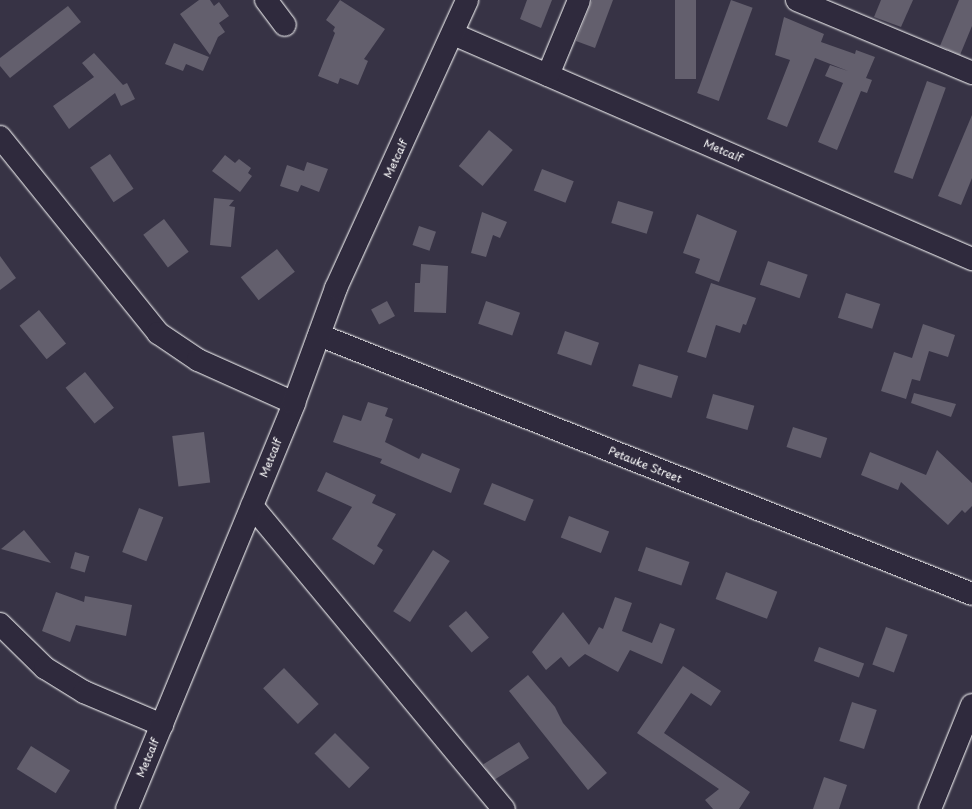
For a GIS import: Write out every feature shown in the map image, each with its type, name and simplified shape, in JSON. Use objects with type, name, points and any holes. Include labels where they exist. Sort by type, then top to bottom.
[{"type":"street","points":[[266,0],[285,25]]},
{"type":"street","points":[[453,34],[467,0]]},
{"type":"street","points":[[548,75],[579,0]]},
{"type":"street","points":[[797,0],[972,73]]},
{"type":"street","name":"Metcalf","points":[[126,809],[162,725],[294,402],[336,288],[453,34],[972,259]]},
{"type":"street","points":[[0,136],[158,333],[198,360],[294,402]]},
{"type":"street","name":"Petauke Street","points":[[319,335],[972,594]]},
{"type":"street","points":[[252,506],[504,809]]},
{"type":"street","points":[[0,624],[45,668],[84,692],[162,725]]},
{"type":"street","points":[[930,809],[972,705]]},
{"type":"building","points":[[199,0],[210,0],[214,6],[219,2],[229,16],[219,23],[225,32],[218,37],[210,55],[180,14]]},
{"type":"building","points":[[340,0],[385,29],[364,59],[368,61],[358,85],[340,78],[338,84],[318,76],[335,33],[333,31],[335,27],[326,20]]},
{"type":"building","points":[[527,0],[552,0],[541,28],[520,19]]},
{"type":"building","points":[[592,0],[613,0],[595,48],[576,41]]},
{"type":"building","points":[[675,0],[696,0],[696,79],[675,79]]},
{"type":"building","points":[[731,0],[753,8],[719,101],[697,93]]},
{"type":"building","points":[[881,0],[913,0],[901,27],[874,17]]},
{"type":"building","points":[[959,0],[972,0],[972,26],[960,55],[940,46]]},
{"type":"building","points":[[68,6],[81,22],[10,78],[0,66],[0,58]]},
{"type":"building","points":[[784,17],[824,34],[821,42],[855,54],[856,50],[875,57],[866,78],[872,80],[867,93],[861,91],[837,150],[818,142],[843,83],[825,76],[830,65],[848,71],[815,58],[787,127],[767,119],[790,60],[775,55]]},
{"type":"building","points":[[174,43],[209,57],[203,71],[186,64],[183,71],[165,64]]},
{"type":"building","points":[[94,53],[123,85],[127,83],[135,99],[121,106],[115,93],[69,129],[53,106],[94,77],[82,63]]},
{"type":"building","points":[[927,81],[946,88],[913,179],[894,172]]},
{"type":"building","points":[[972,115],[972,178],[961,205],[938,196]]},
{"type":"building","points":[[489,130],[513,150],[483,186],[459,166]]},
{"type":"building","points":[[110,154],[133,189],[114,202],[90,167]]},
{"type":"building","points":[[225,155],[235,163],[239,159],[251,168],[248,173],[252,176],[240,192],[212,171]]},
{"type":"building","points":[[307,162],[328,169],[319,192],[301,185],[298,192],[280,186],[287,165],[304,171]]},
{"type":"building","points":[[542,169],[574,181],[565,203],[534,190]]},
{"type":"building","points":[[214,198],[234,200],[229,206],[235,207],[231,247],[210,245]]},
{"type":"building","points":[[618,201],[653,212],[647,234],[611,223]]},
{"type":"building","points":[[482,212],[507,222],[500,238],[493,235],[486,257],[471,253]]},
{"type":"building","points":[[697,214],[737,231],[719,282],[695,273],[700,259],[683,253]]},
{"type":"building","points":[[164,219],[189,252],[168,267],[143,235]]},
{"type":"building","points":[[419,226],[436,232],[430,251],[412,245]]},
{"type":"building","points":[[277,249],[295,272],[259,300],[241,277]]},
{"type":"building","points":[[0,256],[16,278],[0,290]]},
{"type":"building","points":[[768,261],[808,275],[800,298],[760,285]]},
{"type":"building","points":[[421,264],[448,266],[446,313],[414,312],[415,283],[420,283]]},
{"type":"building","points":[[711,283],[756,298],[746,325],[743,324],[740,333],[716,325],[706,358],[687,352]]},
{"type":"building","points":[[846,293],[880,304],[872,329],[838,318]]},
{"type":"building","points":[[387,301],[395,316],[379,324],[371,309]]},
{"type":"building","points":[[486,301],[520,313],[512,335],[478,324]]},
{"type":"building","points":[[39,310],[66,343],[47,359],[20,326]]},
{"type":"building","points":[[923,324],[955,335],[948,357],[929,351],[920,381],[912,379],[906,399],[881,391],[894,352],[912,358]]},
{"type":"building","points":[[565,331],[599,343],[591,365],[557,354]]},
{"type":"building","points":[[639,364],[678,376],[671,398],[632,386]]},
{"type":"building","points":[[85,372],[114,408],[95,423],[66,388]]},
{"type":"building","points":[[914,393],[956,404],[951,417],[911,403]]},
{"type":"building","points":[[713,394],[754,406],[747,430],[706,418]]},
{"type":"building","points":[[368,402],[388,408],[385,416],[393,419],[385,442],[419,459],[422,453],[460,469],[451,493],[380,463],[382,459],[333,442],[343,415],[361,421]]},
{"type":"building","points":[[793,427],[827,438],[821,458],[787,447]]},
{"type":"building","points":[[204,432],[210,483],[178,487],[172,436]]},
{"type":"building","points":[[937,450],[972,483],[972,506],[965,513],[962,510],[948,525],[901,482],[898,490],[861,475],[870,452],[926,475]]},
{"type":"building","points":[[326,472],[376,495],[372,503],[396,514],[377,546],[383,550],[374,565],[332,539],[352,507],[317,491]]},
{"type":"building","points":[[492,483],[534,500],[525,521],[483,504]]},
{"type":"building","points":[[139,508],[163,517],[146,561],[122,552]]},
{"type":"building","points":[[569,516],[609,531],[601,553],[561,537]]},
{"type":"building","points":[[24,530],[51,563],[1,549]]},
{"type":"building","points":[[646,547],[689,562],[681,586],[638,571]]},
{"type":"building","points":[[433,550],[450,561],[410,622],[393,611]]},
{"type":"building","points":[[75,552],[89,556],[85,572],[70,568]]},
{"type":"building","points":[[726,572],[777,592],[767,619],[716,599]]},
{"type":"building","points":[[56,592],[84,602],[85,596],[132,605],[126,636],[76,625],[70,642],[42,631]]},
{"type":"building","points":[[615,597],[632,603],[622,631],[652,643],[660,623],[675,629],[662,664],[630,650],[618,672],[585,654],[569,667],[561,657],[546,670],[532,652],[563,612],[589,645],[599,627],[603,629]]},
{"type":"building","points":[[466,611],[489,637],[472,653],[449,626]]},
{"type":"building","points":[[886,627],[908,635],[894,672],[872,665]]},
{"type":"building","points":[[819,647],[864,663],[859,678],[814,661]]},
{"type":"building","points":[[683,666],[721,691],[711,706],[691,693],[664,733],[750,792],[739,809],[713,809],[705,800],[719,789],[637,733]]},
{"type":"building","points":[[284,668],[319,704],[298,724],[263,688]]},
{"type":"building","points":[[528,675],[555,707],[563,723],[607,773],[588,790],[509,691]]},
{"type":"building","points":[[852,702],[877,710],[864,749],[839,741]]},
{"type":"building","points":[[335,733],[370,768],[349,788],[314,754]]},
{"type":"building","points":[[519,742],[529,758],[493,780],[483,764]]},
{"type":"building","points":[[31,746],[70,770],[56,793],[17,769]]},
{"type":"building","points":[[824,777],[847,785],[839,809],[813,809]]}]
